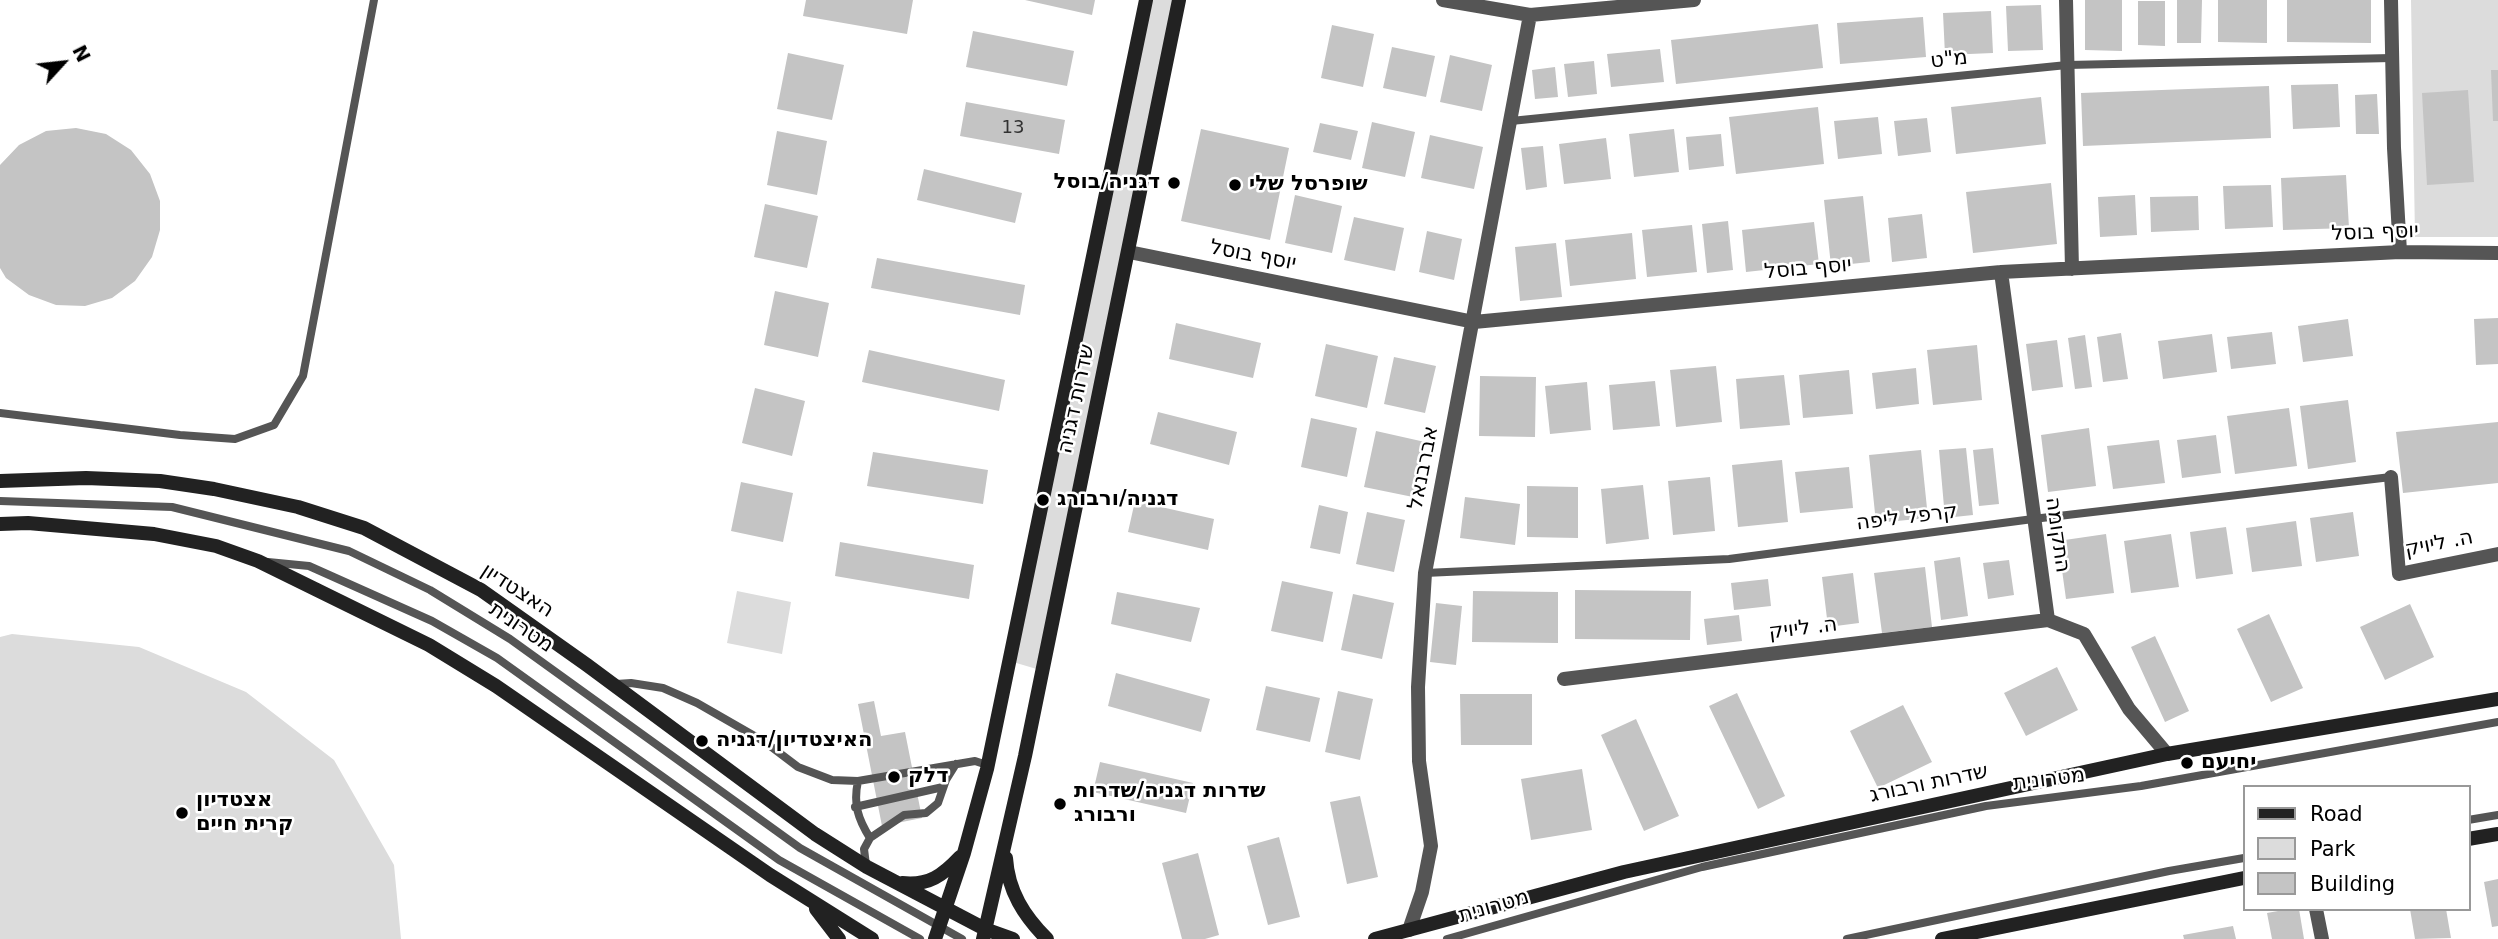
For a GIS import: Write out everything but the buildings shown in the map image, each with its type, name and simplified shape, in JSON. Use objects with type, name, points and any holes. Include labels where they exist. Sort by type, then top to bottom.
[{"type":"main road","name":"שדרות דגניה","points":[[937,933],[964,853],[987,769],[1146,0]]},
{"type":"main road","name":"שדרות דגניה","points":[[984,934],[1129,253],[1179,0]]},
{"type":"main road","name":"האצטדיון","points":[[0,481],[86,478],[160,481],[214,489],[286,505],[363,528],[481,590],[816,834],[867,867],[945,907]]},
{"type":"main road","points":[[0,524],[29,523],[154,534],[216,546],[258,561],[440,652],[496,686],[808,900],[872,939]]},
{"type":"main road","name":"שדרות ורבורג","points":[[1375,939],[1624,872],[2167,754],[2498,699]]},
{"type":"main road","points":[[2470,839],[2498,834]]},
{"type":"main road","points":[[1005,843],[1008,879],[1012,891],[1032,923],[1047,939]]},
{"type":"main road","points":[[897,882],[922,883],[933,880],[944,874],[964,853]]},
{"type":"main road","points":[[1942,939],[2242,878]]},
{"type":"main road","points":[[808,900],[839,939]]},
{"type":"main road","points":[[945,907],[984,934],[1013,939]]},
{"type":"street","points":[[1443,0],[1530,15],[1568,6],[1694,0]]},
{"type":"street","points":[[2066,0],[2071,269]]},
{"type":"street","points":[[2391,0],[2394,148],[2400,252]]},
{"type":"street","name":"אברבנאל","points":[[1409,930],[1422,892],[1431,846],[1419,761],[1418,687],[1425,573],[1530,15]]},
{"type":"street","name":"יוסף בוסל","points":[[1129,253],[1474,322],[2001,272],[2400,252],[2498,253]]},
{"type":"street","name":"התקומה","points":[[2001,272],[2048,620]]},
{"type":"street","name":"ה. ליויק","points":[[2391,477],[2399,574],[2498,554]]},
{"type":"street","points":[[2048,620],[2084,634],[2129,709],[2167,754]]},
{"type":"street","name":"ה. ליויק","points":[[1564,679],[2048,620]]},
{"type":"street","points":[[2316,911],[2322,939]]},
{"type":"lane","points":[[0,413],[235,439],[274,425],[303,376],[374,0]]},
{"type":"lane","name":"מ\"ט","points":[[1511,121],[2067,65],[2392,58]]},
{"type":"lane","name":"קרפל ליפה","points":[[1425,573],[1729,559],[2033,519],[2391,477]]},
{"type":"lane","name":"מטרונית","points":[[0,501],[172,507],[349,551],[430,590],[510,639],[800,848],[937,933],[962,939]]},
{"type":"lane","name":"מטרונית","points":[[258,561],[309,566],[454,633],[497,658],[779,860],[920,939]]},
{"type":"lane","points":[[613,684],[631,683],[663,688],[697,703],[765,742],[798,766],[832,780],[858,781],[975,761],[984,764],[987,769]]},
{"type":"lane","name":"מטרונית","points":[[1447,939],[1702,867],[1986,806],[2141,786],[2498,722]]},
{"type":"lane","points":[[867,867],[863,855],[870,838],[904,815],[926,813],[938,803],[943,787],[956,764]]},
{"type":"lane","points":[[858,781],[855,807],[870,838]]},
{"type":"lane","points":[[855,807],[943,787]]},
{"type":"lane","points":[[2470,820],[2498,815]]},
{"type":"lane","points":[[1847,939],[2169,871],[2242,858]]},
{"type":"green space","points":[[1150,0],[1174,0],[1040,670],[1013,662]]},
{"type":"green space","points":[[2411,0],[2498,0],[2498,237],[2415,237]]},
{"type":"green space","points":[[737,591],[791,602],[782,654],[727,643]]},
{"type":"green space","name":"אצטדיון קרית חיים","points":[[12,634],[139,647],[246,692],[334,760],[394,865],[401,939],[0,939],[0,637]]},
{"type":"place","name":"דגניה/בוסל","points":[[1174,183]]},
{"type":"place","name":"שופרסל שלי","points":[[1235,185]]},
{"type":"place","name":"דגניה/ורבורג","points":[[1043,500]]},
{"type":"place","name":"האיצטדיון/דגניה","points":[[702,741]]},
{"type":"place","name":"יחיעם","points":[[2187,763]]},
{"type":"place","name":"דלק","points":[[894,777]]},
{"type":"place","name":"שדרות דגניה/שדרות ורבורג","points":[[1060,804]]},
{"type":"place","name":"אצטדיון קרית חיים","points":[[182,813]]}]
